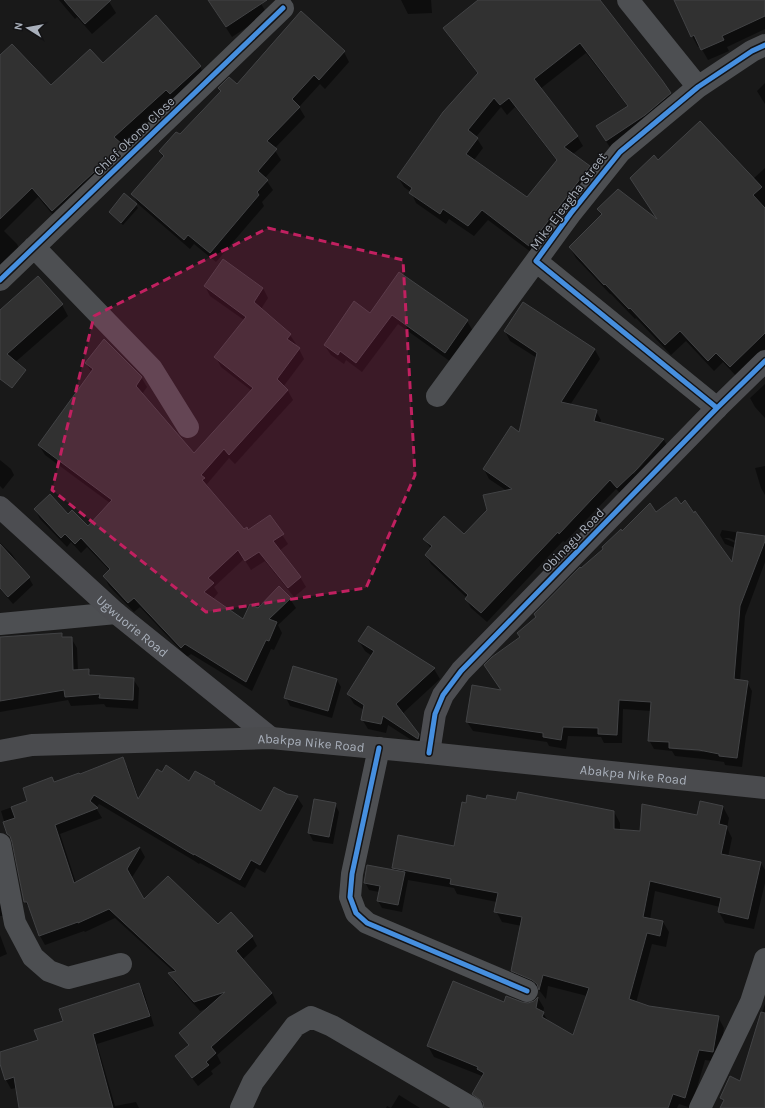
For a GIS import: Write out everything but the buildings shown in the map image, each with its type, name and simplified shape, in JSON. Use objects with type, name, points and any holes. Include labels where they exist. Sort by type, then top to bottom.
[{"type":"main road","name":"Abakpa Nike Road","points":[[0,751],[32,745],[264,732],[278,725],[430,746],[765,788]]},
{"type":"main road","name":"Abakpa Nike Road","points":[[0,740],[22,737],[213,727],[264,732],[378,748],[430,746],[765,776]]},
{"type":"street","points":[[628,0],[698,87]]},
{"type":"street","name":"Chief Okono Close","points":[[0,280],[283,8]]},
{"type":"street","name":"Mike Ejeagha Street","points":[[717,408],[536,261],[571,213],[620,152],[698,87],[752,51],[765,45]]},
{"type":"street","points":[[34,247],[152,368],[188,427]]},
{"type":"street","points":[[437,396],[536,261]]},
{"type":"street","name":"Obinagu Road","points":[[430,746],[435,714],[443,695],[461,672],[717,408],[765,361]]},
{"type":"street","name":"Ugwuorie Road","points":[[0,507],[116,613],[264,732]]},
{"type":"street","points":[[0,624],[116,613]]},
{"type":"street","points":[[378,748],[352,874],[350,897],[356,913],[367,923],[527,991]]},
{"type":"street","points":[[0,844],[16,923],[33,957],[49,971],[68,978],[121,964]]},
{"type":"street","points":[[700,1108],[751,1002],[765,959]]},
{"type":"street","points":[[242,1108],[253,1082],[295,1026],[311,1017],[332,1026],[472,1108]]},
{"type":"highlighted area","points":[[268,228],[403,260],[415,475],[366,588],[206,612],[52,490],[94,316]]},
{"type":"cycle path","points":[[0,280],[283,8]]},
{"type":"cycle path","points":[[717,408],[536,261],[571,213],[620,152],[698,87],[752,51],[765,45]]},
{"type":"cycle path","points":[[429,753],[435,714],[443,695],[461,671],[717,408],[765,361]]},
{"type":"cycle path","points":[[379,748],[352,874],[350,897],[356,913],[367,923],[527,991]]}]
